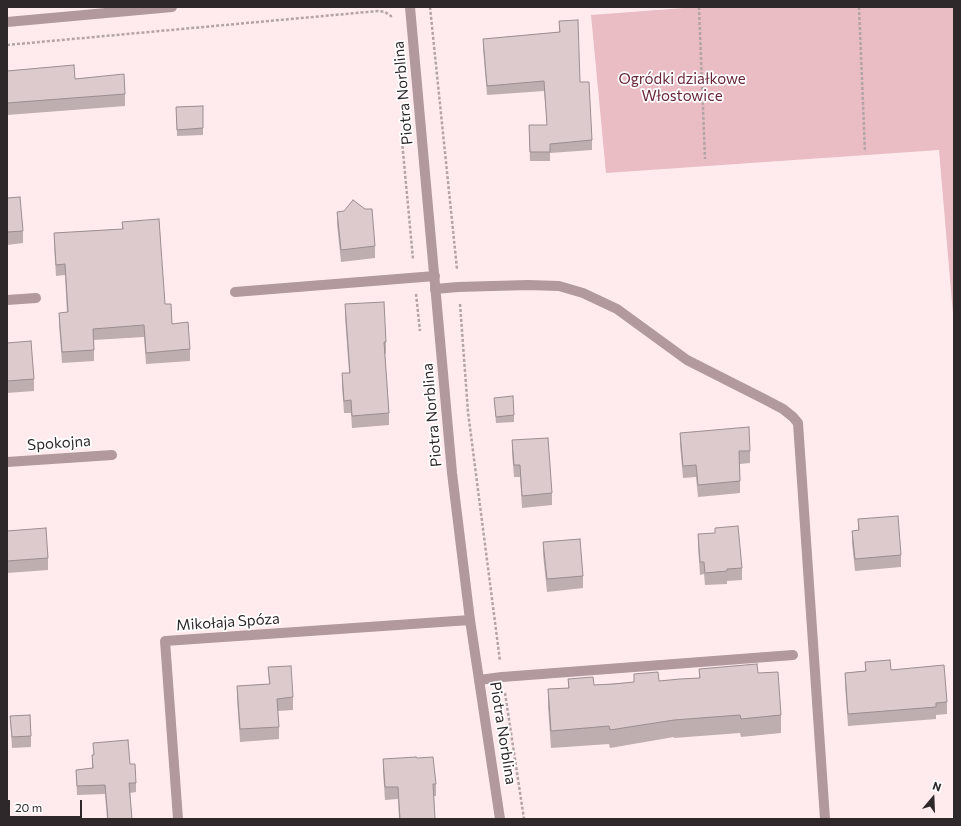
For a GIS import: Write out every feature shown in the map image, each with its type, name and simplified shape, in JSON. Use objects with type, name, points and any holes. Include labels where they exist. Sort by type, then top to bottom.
[{"type":"street","points":[[7,22],[113,10],[172,7]]},
{"type":"street","name":"Piotra Norblina","points":[[410,7],[452,473],[470,620],[500,819]]},
{"type":"street","points":[[235,292],[435,276]]},
{"type":"street","points":[[436,289],[528,285],[559,286],[583,293],[617,309],[686,360],[783,410],[793,417],[798,423],[825,819]]},
{"type":"street","points":[[7,300],[36,298]]},
{"type":"street","name":"Spokojna","points":[[7,462],[112,455]]},
{"type":"street","name":"Mikołaja Spóza","points":[[178,819],[165,641],[470,620]]},
{"type":"street","points":[[479,680],[793,655]]},
{"type":"path","points":[[377,7],[378,11]]},
{"type":"path","points":[[430,7],[458,287],[468,412],[502,677],[524,819]]},
{"type":"path","points":[[699,7],[705,158]]},
{"type":"path","points":[[859,7],[865,152]]},
{"type":"green space","name":"Ogródki działkowe Włostowice","points":[[684,7],[954,7],[954,326],[939,150],[606,173],[591,15]]},
{"type":"building","points":[[578,20],[580,82],[589,82],[592,140],[550,144],[550,152],[530,152],[529,125],[547,125],[544,81],[487,86],[483,39],[560,32],[559,21]]},
{"type":"building","points":[[74,65],[75,79],[124,74],[125,94],[7,103],[7,71]]},
{"type":"building","points":[[203,106],[203,128],[177,130],[176,107]]},
{"type":"building","points":[[20,197],[23,231],[7,232],[7,198]]},
{"type":"building","points":[[353,200],[365,209],[372,209],[375,246],[341,250],[337,212],[344,211]]},
{"type":"building","points":[[159,219],[165,304],[171,304],[172,324],[188,322],[190,349],[146,353],[144,325],[93,329],[94,350],[62,352],[59,313],[68,312],[65,264],[56,265],[54,233],[123,229],[122,222]]},
{"type":"building","points":[[384,302],[386,342],[384,342],[389,413],[352,416],[351,400],[344,401],[342,373],[350,373],[345,304]]},
{"type":"building","points":[[31,341],[34,379],[7,381],[7,343]]},
{"type":"building","points":[[513,396],[514,415],[496,417],[494,398]]},
{"type":"building","points":[[749,427],[750,451],[739,451],[740,481],[698,485],[696,465],[683,466],[680,433]]},
{"type":"building","points":[[548,438],[552,493],[522,496],[520,465],[514,465],[512,440]]},
{"type":"building","points":[[898,516],[901,555],[855,559],[852,531],[859,530],[858,519]]},
{"type":"building","points":[[738,526],[742,568],[705,573],[704,562],[700,562],[698,534],[715,533],[715,528]]},
{"type":"building","points":[[46,528],[48,558],[7,561],[7,531]]},
{"type":"building","points":[[580,539],[583,576],[547,579],[543,542]]},
{"type":"building","points":[[890,660],[891,670],[944,665],[947,702],[936,703],[936,707],[848,714],[845,673],[866,671],[865,662]]},
{"type":"building","points":[[757,664],[758,673],[778,672],[781,715],[741,719],[740,715],[674,720],[610,730],[609,726],[551,731],[548,689],[569,688],[568,679],[593,677],[594,685],[614,684],[634,682],[634,674],[658,672],[659,681],[700,678],[699,669]]},
{"type":"building","points":[[291,666],[293,697],[277,699],[279,727],[240,729],[237,686],[270,684],[268,667]]},
{"type":"building","points":[[30,715],[31,736],[12,737],[10,716]]},
{"type":"building","points":[[128,740],[130,764],[135,764],[136,783],[129,783],[132,819],[108,819],[105,785],[77,786],[76,770],[93,768],[93,743]]},
{"type":"building","points":[[433,757],[436,784],[433,784],[435,819],[400,819],[398,787],[385,787],[383,759]]}]
